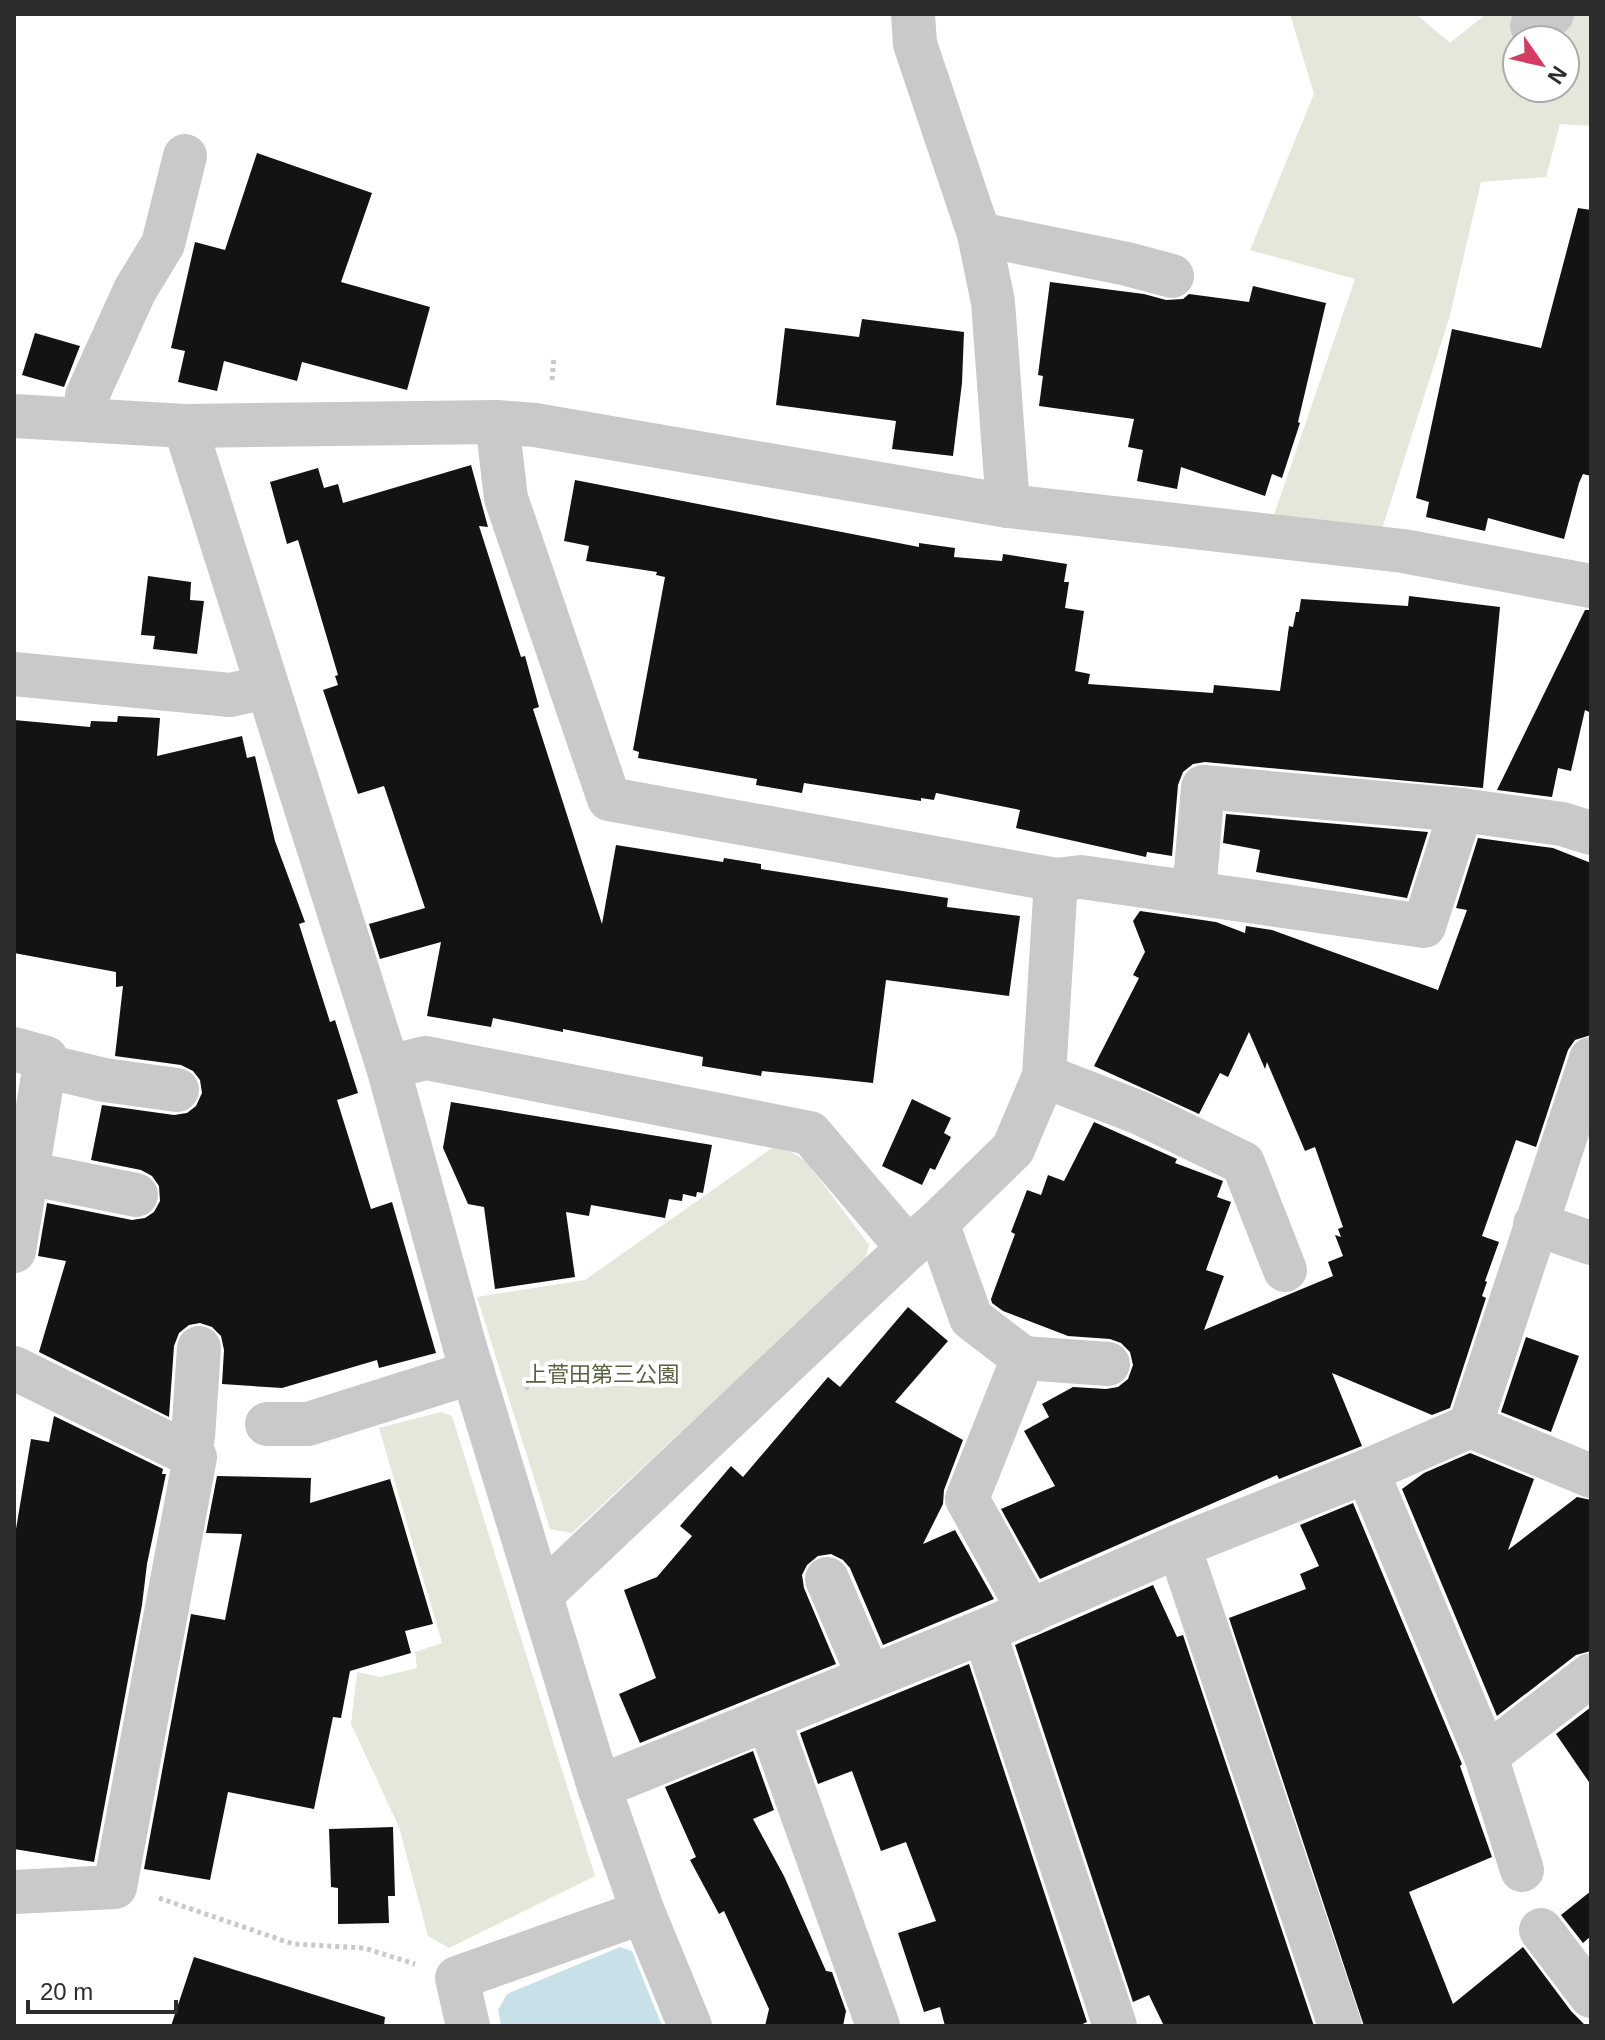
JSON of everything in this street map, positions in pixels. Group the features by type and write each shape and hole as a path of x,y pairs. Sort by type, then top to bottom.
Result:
{"street":[{"path":"913,14 915,44 979,234 993,302 1008,506"},
{"path":"86,419 87,396 135,290 163,244 185,156"},
{"path":"979,234 1172,276"},
{"path":"14,416 185,426 497,422 548,427 1008,506 1403,551 1591,586"},
{"path":"497,422 506,498 609,799 1056,880 1081,877 1424,926 1461,810"},
{"path":"185,426 388,1067 473,1372 599,1787 643,1912 690,2026"},
{"path":"14,674 230,695 266,687"},
{"path":"1194,893 1203,787 1461,810 1562,824 1591,833"},
{"path":"542,1594 1013,1149 1044,1076 1056,880"},
{"path":"14,1251 27,1173 29,1057 104,1080 177,1090"},
{"path":"388,1067 426,1058 810,1133 923,1236 971,1318 1023,1358 1108,1364"},
{"path":"1470,1426 1591,1059"},
{"path":"1044,1076 1140,1113 1243,1163 1285,1270"},
{"path":"27,1173 136,1195"},
{"path":"1535,1224 1591,1243"},
{"path":"14,1892 135,1892 198,1437 199,1348"},
{"path":"1023,1358 967,1499 1030,1612"},
{"path":"14,1368 198,1437"},
{"path":"267,1424 308,1424 473,1372"},
{"path":"599,1787 1030,1612 1179,1546 1470,1426 1591,1476"},
{"path":"1367,1471 1486,1756 1522,1870"},
{"path":"1179,1546 1340,2026"},
{"path":"827,1579 869,1677"},
{"path":"984,1631 1115,2026"},
{"path":"1486,1756 1591,1675"},
{"path":"768,1718 878,2026"},
{"path":"468,2026 457,1978 643,1912"},
{"path":"1541,1930 1591,1996"}],"path":[{"path":"135,1892 293,1944 364,1948 457,1978"}],"green space":[{"path":"1290,14 1416,14 1450,43 1486,14 1517,14 1532,24 1501,24 1501,104 1581,104 1581,24 1559,24 1574,14 1591,14 1591,126 1560,124 1546,177 1481,182 1450,315 1382,529 1274,515 1355,279 1250,250 1314,94"},
{"name":"上菅田第三公園","path":"772,1148 791,1152 806,1161 869,1245 865,1261 572,1533 550,1529 477,1297 585,1280"},
{"path":"441,1412 452,1416 595,1876 449,1948 428,1936 399,1827 351,1724 357,1672 380,1677 417,1668 415,1652 442,1643 379,1428"}],"water":[{"path":"620,1947 632,1951 662,2026 501,2026 498,2010 507,1994"}],"building":[{"path":"257,153 372,193 341,282 430,307 407,390 302,362 297,381 224,361 217,391 178,382 185,351 171,348 195,242 225,250"},
{"path":"1578,208 1591,210 1591,476 1583,474 1579,483 1564,539 1488,518 1485,531 1426,517 1429,502 1416,498 1452,329 1541,348"},
{"path":"1050,282 1144,294 1166,300 1183,299 1189,294 1249,302 1253,286 1326,303 1300,423 1282,478 1272,474 1265,496 1181,467 1177,489 1137,481 1143,450 1128,447 1134,419 1039,406 1043,376 1038,375"},
{"path":"862,319 964,332 962,383 953,456 892,449 896,421 776,405 785,328 859,337"},
{"path":"35,333 80,346 64,387 22,375"},
{"path":"471,465 488,527 479,526 521,657 525,656 539,707 533,709 602,924 616,845 723,862 724,858 761,864 761,869 948,898 947,907 1020,916 1009,996 886,980 873,1083 762,1071 761,1076 702,1066 703,1057 563,1029 563,1032 493,1018 491,1027 427,1016 441,942 380,959 369,924 425,908 384,786 358,794 323,690 338,685 335,676 338,675 298,540 287,544 270,482 318,468 324,488 338,484 343,503"},
{"path":"575,480 919,547 919,543 955,548 954,557 1002,561 1003,554 1067,564 1064,582 1069,582 1065,608 1084,611 1075,671 1090,674 1088,684 1213,693 1214,685 1280,691 1289,626 1293,627 1301,599 1408,606 1409,596 1500,607 1483,788 1205,762 1193,764 1183,772 1178,785 1172,856 1147,852 1146,857 1016,828 1020,810 936,793 934,800 921,798 921,801 804,783 802,793 756,785 757,779 638,758 639,752 633,750 665,577 656,575 657,572 586,561 589,546 564,541"},
{"path":"148,576 191,582 190,600 204,601 197,654 153,649 155,636 141,635"},
{"path":"1585,610 1591,610 1591,713 1585,710 1571,771 1558,768 1552,797 1497,790"},
{"path":"118,716 160,718 157,756 242,736 247,758 255,756 275,841 305,922 299,924 330,1022 335,1020 358,1093 337,1100 371,1209 392,1202 436,1353 379,1368 377,1360 282,1388 222,1384 224,1350 221,1336 212,1327 200,1323 189,1325 179,1333 174,1346 169,1417 39,1352 66,1261 38,1256 47,1203 132,1220 145,1218 154,1212 160,1201 159,1186 152,1176 141,1170 91,1160 102,1105 174,1115 187,1113 196,1106 202,1093 200,1080 193,1071 181,1065 115,1056 123,986 116,987 116,972 14,953 14,720 90,727 91,721 117,722"},
{"path":"1226,814 1428,832 1407,898 1256,872 1260,850 1223,843"},
{"path":"1478,838 1553,848 1591,863 1591,1035 1575,1040 1568,1050 1536,1147 1516,1140 1482,1236 1499,1242 1485,1281 1482,1296 1486,1298 1450,1408 1432,1415 1332,1373 1362,1446 1279,1479 1277,1475 1040,1579 1001,1509 1055,1486 1024,1431 1049,1417 1042,1404 1073,1387 1118,1387 1128,1379 1133,1365 1130,1352 1121,1343 1110,1339 1068,1336 1003,1311 992,1303 1015,1234 1011,1232 1027,1190 1041,1195 1048,1175 1064,1181 1094,1122 1177,1159 1175,1163 1223,1181 1217,1197 1231,1202 1206,1270 1224,1276 1204,1330 1333,1276 1328,1262 1343,1256 1335,1235 1341,1237 1338,1229 1343,1227 1315,1147 1305,1151 1267,1062 1265,1069 1249,1032 1228,1077 1220,1073 1199,1114 1094,1066 1139,978 1133,975 1145,952 1133,921 1140,911 1216,922 1245,933 1246,926 1272,930 1438,990 1467,910 1456,908"},
{"path":"912,1099 951,1118 944,1133 951,1137 935,1170 930,1168 922,1185 882,1166"},
{"path":"451,1102 712,1145 703,1193 697,1192 696,1197 683,1194 682,1201 669,1199 665,1218 591,1205 589,1216 566,1212 575,1277 495,1289 484,1207 468,1204 443,1148"},
{"path":"908,1307 948,1341 895,1402 963,1440 944,1490 943,1504 923,1544 955,1530 994,1599 883,1645 850,1568 831,1554 818,1556 807,1565 802,1575 804,1588 836,1664 640,1743 619,1694 656,1678 624,1590 657,1577 692,1536 680,1526 731,1466 743,1477 828,1377 840,1387"},
{"path":"1526,1337 1579,1356 1551,1432 1501,1412"},
{"path":"54,1416 163,1469 162,1474 166,1474 94,1862 14,1849 14,1541 31,1439 49,1442"},
{"path":"1470,1453 1534,1479 1508,1550 1577,1497 1591,1500 1591,1651 1576,1655 1497,1716 1402,1489 1424,1473"},
{"path":"217,1476 311,1478 310,1503 390,1479 433,1624 405,1631 411,1653 350,1671 341,1718 333,1717 314,1809 228,1792 210,1880 144,1869 191,1614 225,1620 242,1534 206,1533"},
{"path":"1353,1503 1462,1764 1460,1766 1492,1857 1409,1892 1453,2004 1523,1947 1586,2026 1364,2026 1229,1618 1306,1589 1300,1574 1319,1566 1300,1525"},
{"path":"1153,1585 1177,1637 1183,1635 1314,2026 1164,2026 1149,1995 1133,2002 1015,1645"},
{"path":"969,1664 1087,2022 1078,2026 945,2026 940,2007 924,2012 898,1933 936,1921 906,1842 881,1851 852,1771 818,1784 800,1733"},
{"path":"1591,1707 1591,1785 1556,1734"},
{"path":"753,1751 774,1810 753,1819 784,1876 826,1971 832,1972 846,2011 843,2026 765,2026 769,2009 724,1911 719,1914 690,1860 696,1857 665,1787"},
{"path":"393,1827 395,1896 388,1896 389,1923 338,1924 338,1888 331,1887 329,1829"},
{"path":"1591,1891 1591,1936 1583,1943 1561,1915"},
{"path":"194,1957 385,2017 384,2026 171,2026"}]}
